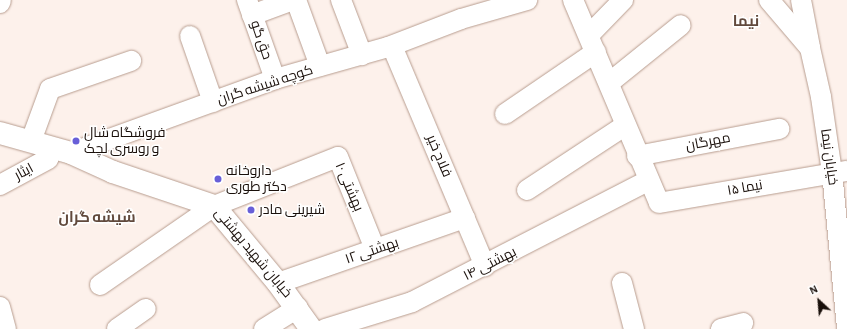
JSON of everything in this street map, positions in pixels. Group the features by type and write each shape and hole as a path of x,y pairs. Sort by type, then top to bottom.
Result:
{"main road":[{"name":"خیابان شهید بهشتی","path":"0,133 70,153 113,172 214,206 298,308 311,329"},
{"name":"خیابان شهید بهشتی","path":"0,145 48,159 113,172"}],"street":[{"path":"250,7 293,0"},
{"path":"296,0 320,66"},
{"path":"341,0 362,55"},
{"path":"460,19 487,0"},
{"path":"460,19 526,0"},
{"path":"572,0 609,83 647,181"},
{"path":"505,114 592,44 623,0"},
{"name":"خیابان نیما","path":"770,0 810,48 839,172 847,329"},
{"path":"801,0 810,48"},
{"name":"حق گو","path":"250,7 275,79"},
{"name":"کوچه شیشه گران","path":"70,153 275,79 392,46 460,19"},
{"path":"609,83 681,25"},
{"path":"190,36 213,102"},
{"name":"فلاح خیر","path":"392,46 485,266"},
{"path":"31,141 50,89 131,61"},
{"path":"527,190 626,125"},
{"name":"مهرگان","path":"638,156 779,129"},
{"name":"بهشتی ۱۰","path":"214,206 338,156 375,250"},
{"name":"ایثار","path":"0,185 48,159"},
{"name":"نیما ۱۵","path":"647,181 659,203 839,172"},
{"name":"بهشتی ۱۴","path":"325,329 412,302 485,266 647,181"},
{"path":"100,285 214,206"},
{"name":"بهشتی ۱۲","path":"278,283 465,218"},
{"path":"622,283 634,329"},
{"path":"0,307 6,329"},
{"path":"264,329 298,308"},
{"path":"117,329 146,309"},
{"path":"721,329 743,323"}],"place":[{"name":"فروشگاه شال و روسری لچک","path":"76,141"},
{"name":"داروخانه دکتر طوری","path":"218,179"},
{"name":"شیرینی مادر","path":"251,210"}],"district":[{"name":"نیما","path":"746,22"},
{"name":"شیشه گران","path":"97,218"}]}
